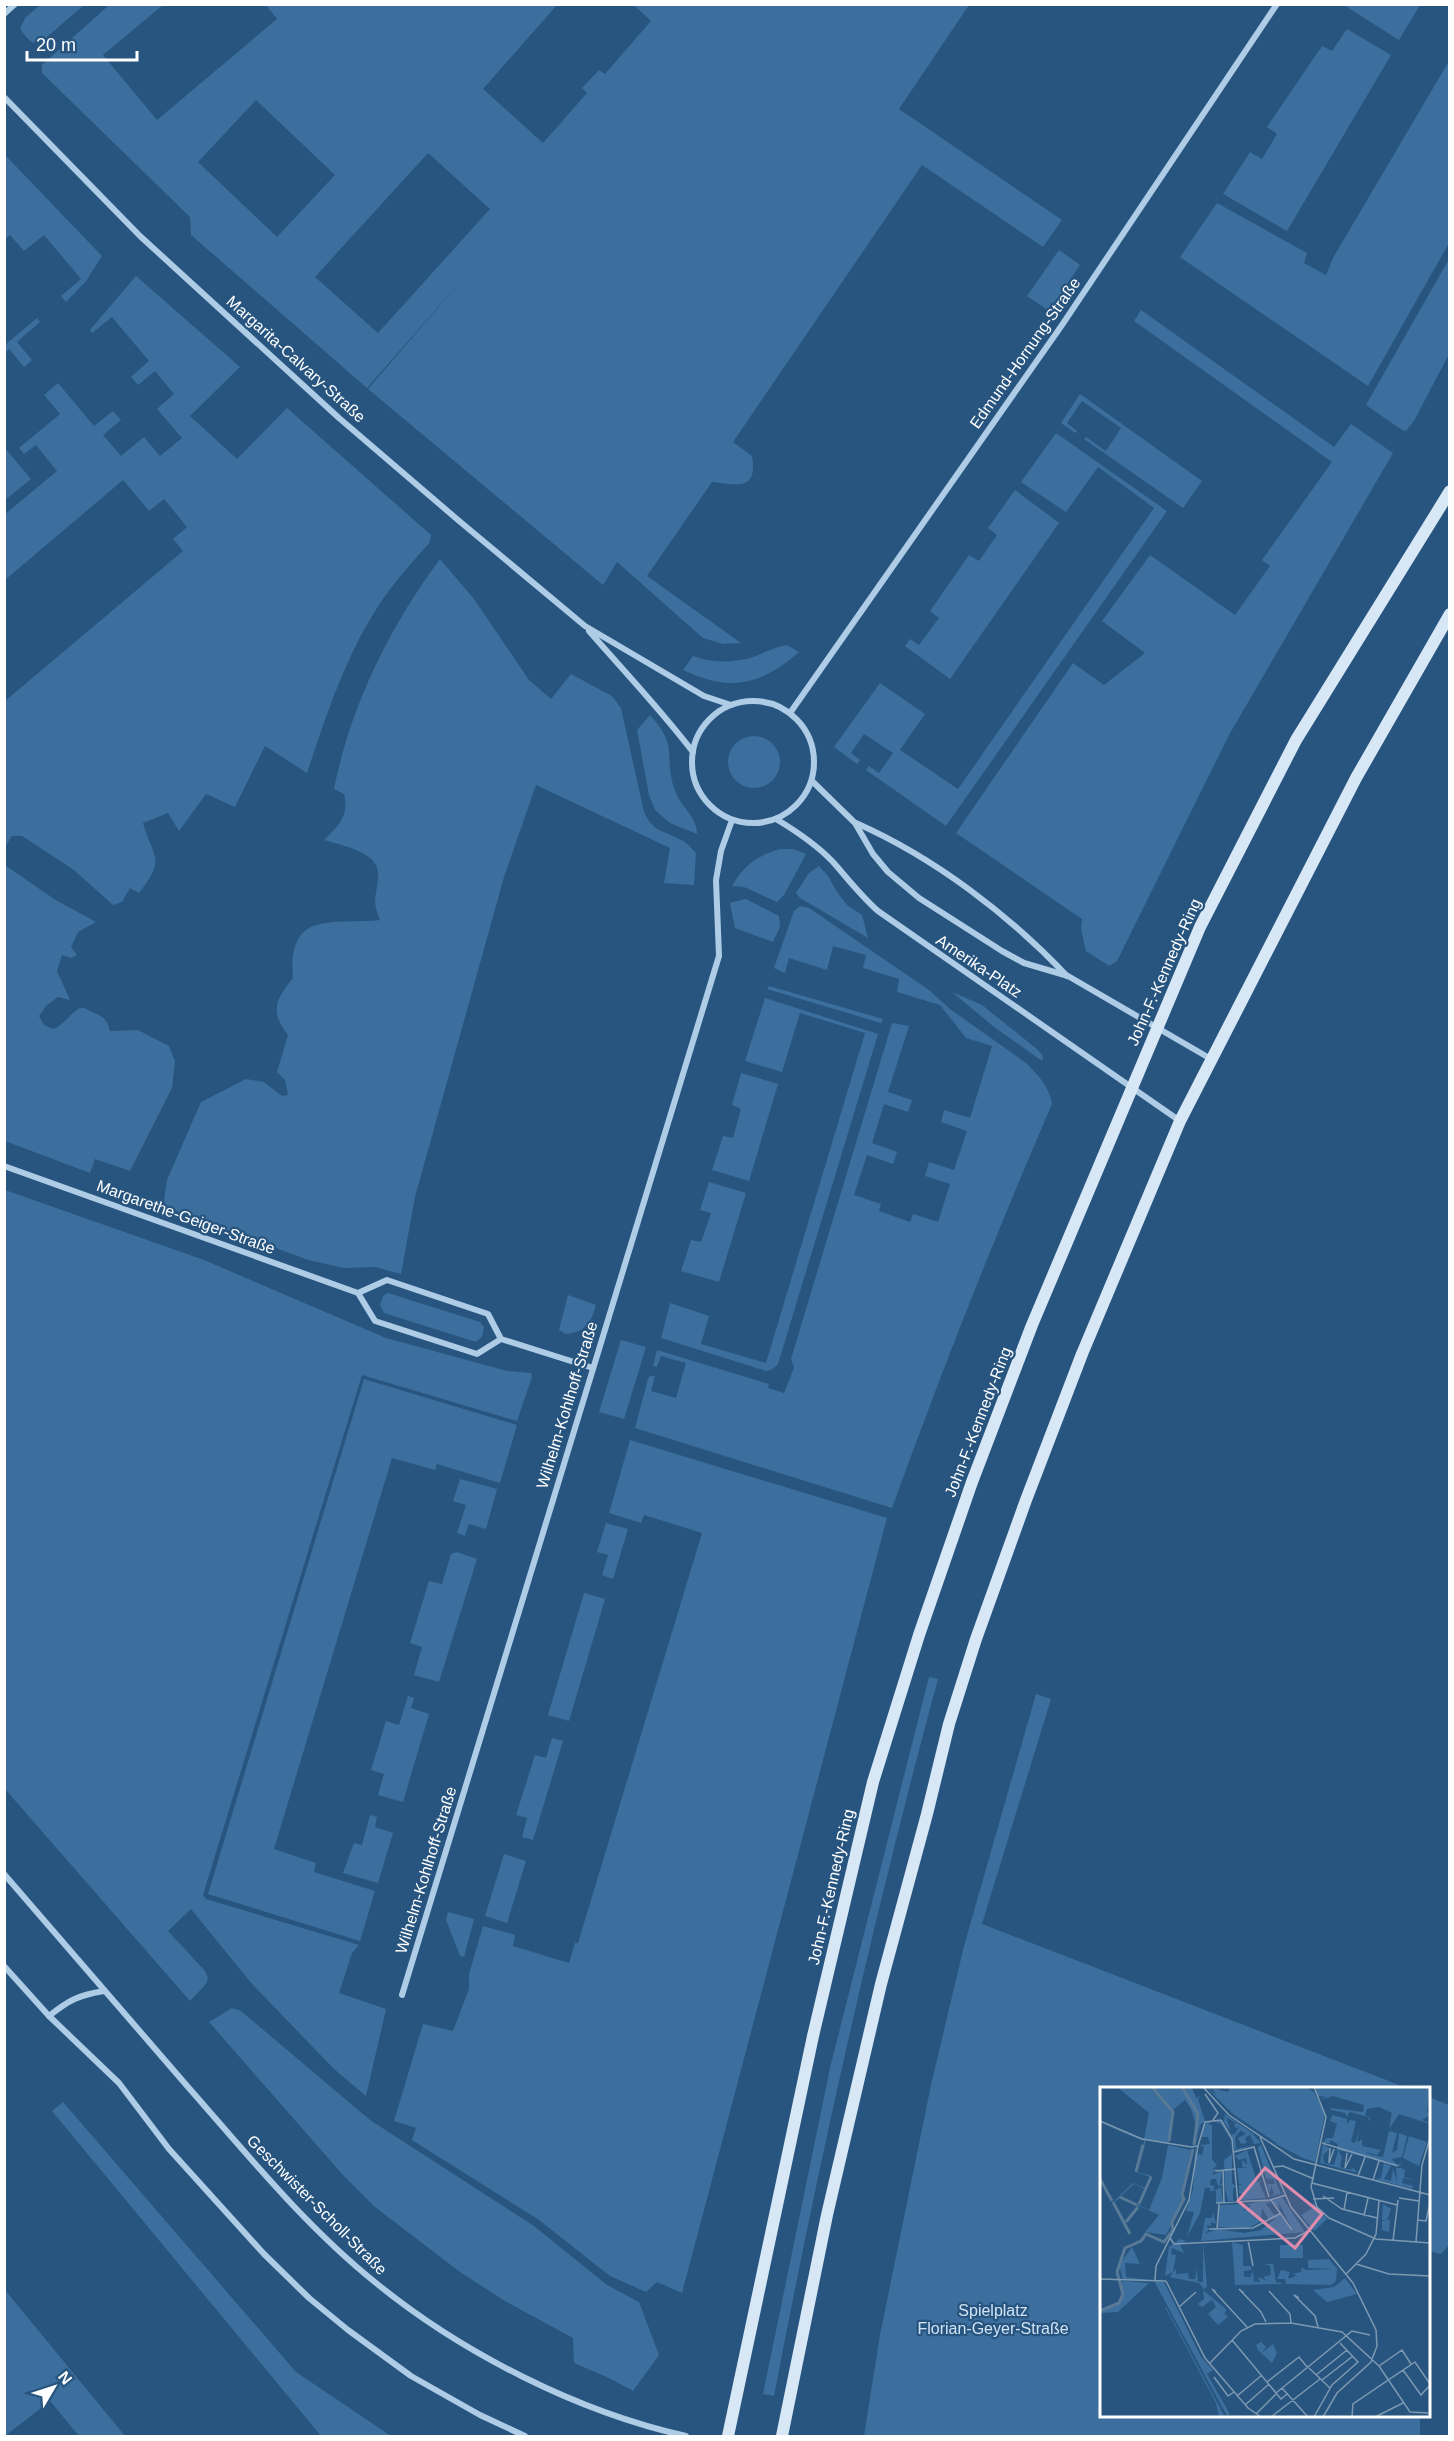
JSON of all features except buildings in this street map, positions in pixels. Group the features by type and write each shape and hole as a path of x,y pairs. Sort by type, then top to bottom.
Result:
{"main road":[{"name":"John-F.-Kennedy-Ring","path":"728,2436 813,2036 873,1782 919,1635 972,1482 1032,1325 1200,927 1296,740 1449,491"},
{"path":"782,2436 826,2216 881,1984 949,1724 976,1639 1026,1500 1082,1354 1180,1121 1356,778 1449,614"}],"street":[{"path":"4,14 15,4"},
{"name":"Edmund-Hornung-Straße","path":"790,713 1062,325 1277,4"},
{"name":"Margarita-Calvary-Straße","path":"4,97 140,236 339,417 585,626"},
{"path":"585,626 704,696 731,705"},
{"path":"585,626 664,714 693,752"},
{"path":"746,702 761,702 790,713 803,727 812,743 815,762 812,781 804,797 792,810 776,819 761,823 732,820 717,812 705,800 697,785 693,769 693,752 700,734 710,719 731,705 746,702"},
{"name":"Amerika-Platz","path":"812,781 855,823 873,854 888,872 919,898 985,941 1024,963 1068,976"},
{"name":"Amerika-Platz","path":"776,819 822,851 878,912 1180,1121"},
{"name":"Wilhelm-Kohlhoff-Straße","path":"402,1995 719,956 716,880 721,851 732,820"},
{"name":"Amerika-Platz","path":"855,823 895,842 958,884 1034,942 1068,976 1211,1059"},
{"name":"Margarethe-Geiger-Straße","path":"4,1166 358,1293"},
{"path":"501,1339 477,1354 375,1321 358,1293 387,1280 488,1314 501,1339 593,1368"},
{"name":"Geschwister-Scholl-Straße","path":"4,1874 246,2155 376,2284 462,2345 492,2360 573,2399 647,2427 686,2436"},
{"path":"4,1966 49,2016 119,2084 168,2149 264,2254 309,2298 411,2376 480,2415 525,2436"},
{"path":"49,2016 70,1999 104,1991"}],"green space":[{"path":"1349,4 1420,5 1399,40 1347,7"},
{"path":"40,5 84,5 40,43 34,43 20,29 25,18"},
{"path":"109,5 163,5 103,55 157,120 277,19 266,5 557,5 483,89 543,143 587,93 582,88 599,70 605,74 651,21 634,5 969,5 899,109 1062,220 1043,247 922,165 733,442 752,456 752,475 749,480 737,484 712,482 647,576 741,643 723,644 703,638 617,562 603,585 368,389 461,281 367,388 191,235 190,217 42,73 42,65","holes":["256,100 335,175 277,237 198,162","428,153 490,209 378,333 315,277"]},
{"path":"1347,29 1391,55 1287,231 1223,194 1250,152 1262,159 1277,134 1267,127 1322,46 1332,51"},
{"path":"1449,61 1449,243 1368,386 1180,257 1217,203 1307,253 1304,263 1326,275 1333,258"},
{"path":"5,155 102,256 86,281 66,302 61,296 81,279 44,235 24,251 10,235 5,239"},
{"path":"1059,250 1080,265 1049,311 1027,296"},
{"path":"1449,259 1449,354 1414,421 1406,431 1402,430 1366,405"},
{"path":"136,276 240,367 190,416 237,459 287,408 431,535 430,542 405,570 376,609 352,654 332,701 307,773 265,746 235,807 206,794 179,831 168,813 143,823 154,852 153,873 139,893 130,888 122,902 113,905 74,870 22,836 12,836 5,847 5,701 183,551 173,539 187,527 164,499 149,511 123,480 5,580 4,515 57,471 36,445 24,454 19,448 60,414 44,395 58,383 94,426 113,411 121,420 103,435 121,456 144,437 160,456 182,438 157,409 174,394 155,371 138,385 131,377 149,361 112,317 92,333 90,330"},
{"path":"1141,310 1334,447 1351,424 1393,453 1229,735 1117,961 1109,966 1086,951 1081,929 1082,919 956,833 1073,663 1104,685 1145,653 1102,621 1150,555 1235,615 1270,566 1262,560 1332,462 1134,321"},
{"path":"37,318 40,322 17,342 32,360 24,367 9,349 5,353 5,345"},
{"path":"1080,394 1202,481 1183,508 1084,439 1086,437 1106,451 1121,428 1082,401 1067,423 1077,431 1075,433 1061,423"},
{"path":"1056,433 1167,511 946,826 866,770 869,766 879,773 893,753 864,734 851,753 860,760 857,764 834,747 880,683 925,714 900,750 958,789 1154,508 1098,467 1066,512 1021,482"},
{"path":"4,447 31,479 5,500 4,500"},
{"path":"1015,490 1059,523 950,679 905,646 910,639 919,645 939,618 930,611 969,555 979,561 997,535 988,528"},
{"path":"440,559 474,599 529,680 551,699 571,674 612,696 621,708 644,812 651,824 685,842 696,853 694,885 664,883 670,848 536,785 504,877 415,1197 401,1274 375,1267 344,1268 308,1260 166,1207 164,1200 167,1180 201,1102 246,1079 264,1082 282,1096 288,1095 285,1080 277,1072 288,1035 282,1027 277,1006 282,993 293,978 293,956 297,941 305,931 317,925 330,922 380,920 375,904 378,869 374,862 360,852 324,840 344,815 344,794 334,789 341,758 361,698 389,640"},
{"path":"787,645 799,652 771,672 744,682 715,681 683,670 693,656 714,661 736,661"},
{"path":"650,715 665,736 672,782 676,793 695,823 697,834 670,823 655,810 649,795 637,730"},
{"path":"749,736 759,736 773,743 780,762 773,781 759,788 749,788 739,784 732,777 728,767 728,757 732,747 739,740"},
{"path":"780,849 793,849 806,854 784,895 777,902 744,887 732,886 741,872 752,862"},
{"path":"5,865 54,899 96,922 78,932 71,947 77,955 71,958 62,955 57,971 70,1000 58,997 46,1006 39,1016 44,1025 53,1029 78,1009 83,1008 102,1017 110,1031 138,1030 169,1046 175,1061 172,1088 130,1171 95,1159 90,1173 5,1141"},
{"path":"819,866 847,905 862,915 868,938 800,898 796,893 809,873"},
{"path":"746,899 779,916 780,927 773,942 735,928 730,903"},
{"path":"800,906 809,908 929,990 950,1009 1026,1063 1046,1086 1052,1104 969,1304 892,1508 635,1428 650,1376 655,1376 651,1391 676,1398 686,1363 661,1356 657,1367 653,1366 657,1350 769,1384 768,1388 784,1393 794,1368 791,1359 892,1023 909,1026 888,1092 912,1100 908,1112 884,1104 872,1143 897,1152 893,1164 867,1155 854,1195 881,1204 879,1211 910,1222 913,1214 938,1222 950,1184 925,1176 929,1162 954,1170 967,1131 941,1122 944,1110 970,1118 992,1046 966,1038 940,1005 897,992 899,979 863,968 866,955 833,946 827,970 789,958 785,973 774,968 794,911"},
{"path":"769,986 883,1019 881,1023 767,989"},
{"path":"952,992 982,1005 1037,1049 1043,1056 1042,1061 994,1027"},
{"path":"765,998 878,1034 778,1364 766,1371 661,1338 670,1303 709,1316 701,1344 766,1363 865,1033 800,1013 782,1072 745,1061"},
{"path":"741,1073 778,1084 749,1181 712,1170 723,1136 733,1138 741,1109 732,1105"},
{"path":"709,1182 746,1193 719,1282 681,1271 691,1240 701,1242 711,1213 700,1210"},
{"path":"5,1190 204,1260 386,1338 507,1371 531,1373 532,1377 517,1421 362,1375 203,1895 206,1899 359,1945 352,1953 339,1993 386,2009 366,2096 334,2069 252,1984 191,1909 168,1931 205,1971 208,1978 206,1984 190,2001 5,1789"},
{"path":"388,1293 480,1322 484,1327 482,1337 476,1342 384,1313 380,1305 383,1296"},
{"path":"568,1295 596,1305 592,1317 583,1329 566,1334 559,1330"},
{"path":"621,1340 646,1347 624,1419 599,1412"},
{"path":"364,1379 517,1425 500,1483 437,1464 435,1470 392,1458 274,1849 316,1863 314,1872 375,1891 360,1941 208,1894"},
{"path":"630,1440 887,1518 682,2293 657,2282 646,2292 610,2276 539,2220 412,2140 416,2128 394,2121 423,2024 453,2031 469,1989 469,1974 483,1926 515,1935 513,1946 569,1963 575,1943 578,1943 702,1533 644,1515 641,1523 609,1513"},
{"path":"460,1479 497,1489 486,1529 469,1524 465,1536 457,1533 466,1505 453,1501"},
{"path":"606,1523 628,1529 613,1579 602,1575 608,1555 597,1552"},
{"path":"457,1552 477,1559 439,1682 414,1675 422,1647 410,1643 429,1581 442,1584 451,1554"},
{"path":"584,1593 605,1599 569,1721 548,1715"},
{"path":"929,1677 938,1679 849,2036 774,2396 763,2394 830,2068"},
{"name":"Spielplatz Florian-Geyer-Straße","path":"1036,1694 1051,1699 982,1924 1404,2087 1100,2087 1100,2417 1420,2417 1420,2436 864,2436 880,2335 931,2085 964,1946"},
{"path":"408,1696 414,1698 411,1708 429,1714 403,1802 378,1795 384,1774 371,1770 386,1721 399,1725"},
{"path":"552,1738 563,1741 533,1840 522,1837 527,1818 516,1815 535,1755 546,1758"},
{"path":"370,1815 377,1817 375,1827 393,1833 378,1883 343,1873 354,1843 362,1845"},
{"path":"504,1854 526,1861 507,1923 485,1916"},
{"path":"448,1912 474,1919 464,1957 460,1956 446,1920"},
{"path":"232,2008 241,2011 370,2120 534,2226 607,2285 639,2302 659,2355 633,2391 574,2363 573,2338 505,2301 460,2272 375,2207 343,2175 209,2022"},
{"path":"1430,2097 1449,2105 1449,2245 1441,2254 1430,2251"},
{"path":"63,2102 296,2372 391,2436 321,2436 52,2111"},
{"path":"4,2290 125,2436 79,2436 50,2401 5,2436"}]}
